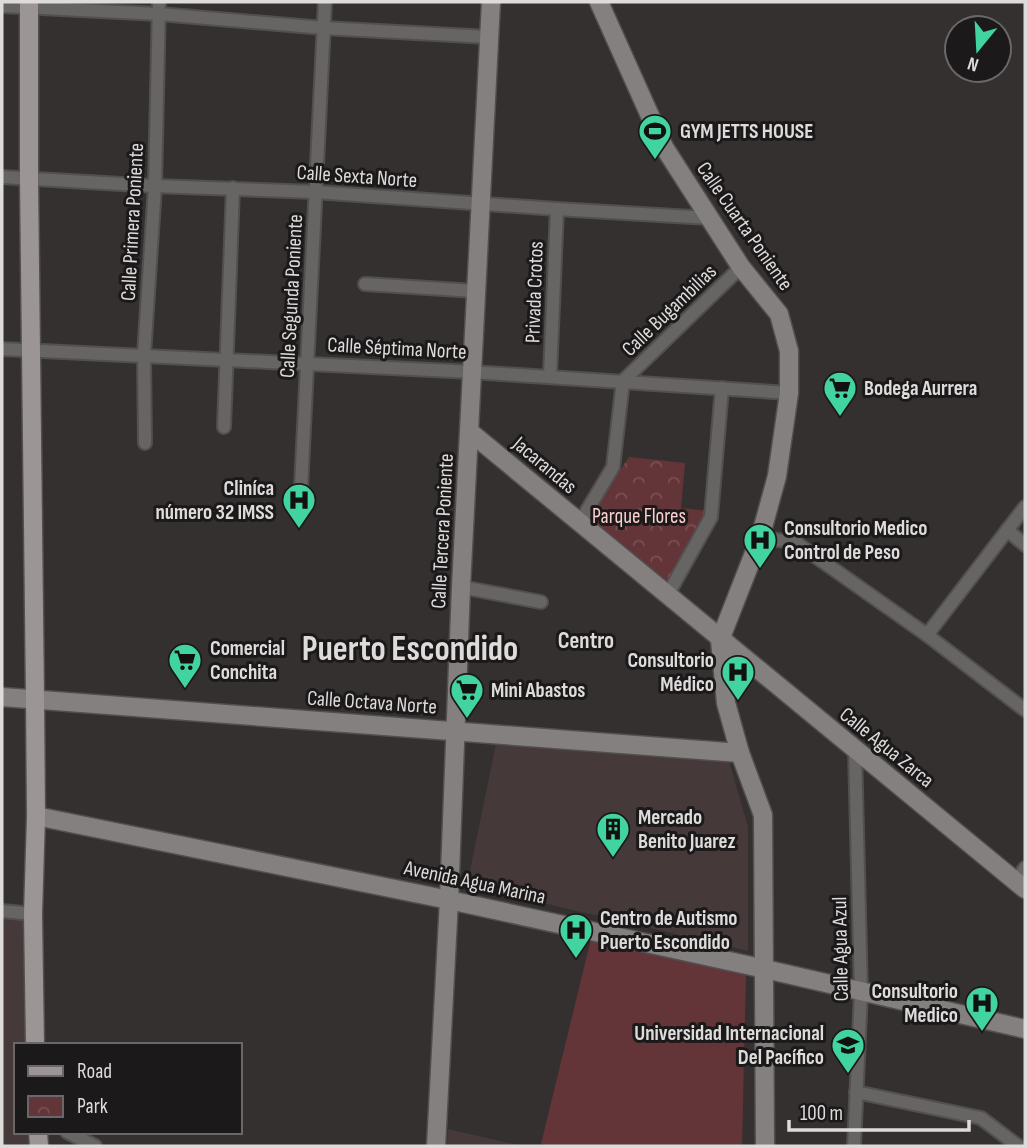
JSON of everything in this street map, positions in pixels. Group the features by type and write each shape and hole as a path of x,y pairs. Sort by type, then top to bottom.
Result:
{"main road":[{"path":"29,5 36,816 33,914 35,1043"}],"street":[{"name":"Calle Segunda Poniente","path":"300,508 325,2"},
{"name":"Calle Tercera Poniente","path":"436,1146 475,291 491,2"},
{"name":"Calle Cuarta Poniente","path":"599,2 664,147 741,267 779,314 789,351 789,393 777,477 760,538 720,640 726,704 740,753 764,815 767,1145"},
{"path":"2,6 159,8 324,28 489,37"},
{"name":"Calle Primera Poniente","path":"145,443 144,355 155,186 159,8"},
{"name":"Calle Sexta Norte","path":"2,177 316,192 709,218"},
{"path":"224,427 233,188"},
{"name":"Privada Crotos","path":"550,376 557,209"},
{"name":"Calle Bugambilias","path":"623,381 741,267"},
{"path":"365,284 475,291"},
{"name":"Calle Séptima Norte","path":"2,349 550,376 789,393"},
{"path":"579,524 613,467 623,381"},
{"path":"667,596 711,517 722,388"},
{"name":"Jacarandas","path":"470,432 720,640"},
{"path":"927,635 1025,507"},
{"path":"1007,530 1025,545"},
{"path":"760,538 795,542 927,635 1025,710"},
{"path":"461,587 541,602"},
{"name":"Calle Agua Zarca","path":"720,640 855,750 1022,879"},
{"name":"Calle Octava Norte","path":"2,697 740,753"},
{"name":"Calle Agua Azul","path":"854,1146 860,992 855,750"},
{"name":"Avenida Agua Marina","path":"36,816 449,900 1025,1029"},
{"path":"2,911 33,914"},
{"path":"856,1092 981,1118 1018,1146"},
{"path":"71,1134 95,1146"}],"shaded area":[{"name":"Mercado Benito Juarez","path":"497,739 729,761 748,827 748,951 467,885"},
{"path":"2,918 26,920 29,1043 14,1043 14,1134 31,1134 31,1146 2,1146"},
{"path":"448,1129 522,1146 447,1146"}],"green space":[{"name":"Parque Flores","path":"629,457 685,463 681,508 709,511 666,590 584,524"},
{"path":"591,939 746,974 742,1146 541,1144"}],"place":[{"name":"GYM JETTS HOUSE","path":"655,161"},
{"name":"Bodega Aurrera","path":"840,418"},
{"name":"Cliníca número 32 IMSS","path":"299,530"},
{"name":"Consultorio Medico Control de Peso","path":"760,570"},
{"name":"Comercial Conchita","path":"185,690"},
{"name":"Consultorio Médico","path":"738,702"},
{"name":"Mini Abastos","path":"467,720"},
{"name":"Mercado Benito Juarez","path":"613,859"},
{"name":"Centro de Autismo Puerto Escondido","path":"576,960"},
{"name":"Consultorio Medico","path":"982,1033"},
{"name":"Universidad Internacional Del Pacífico","path":"848,1075"}],"district":[{"name":"Centro","path":"586,640"},
{"name":"Puerto Escondido","path":"410,648"}]}
